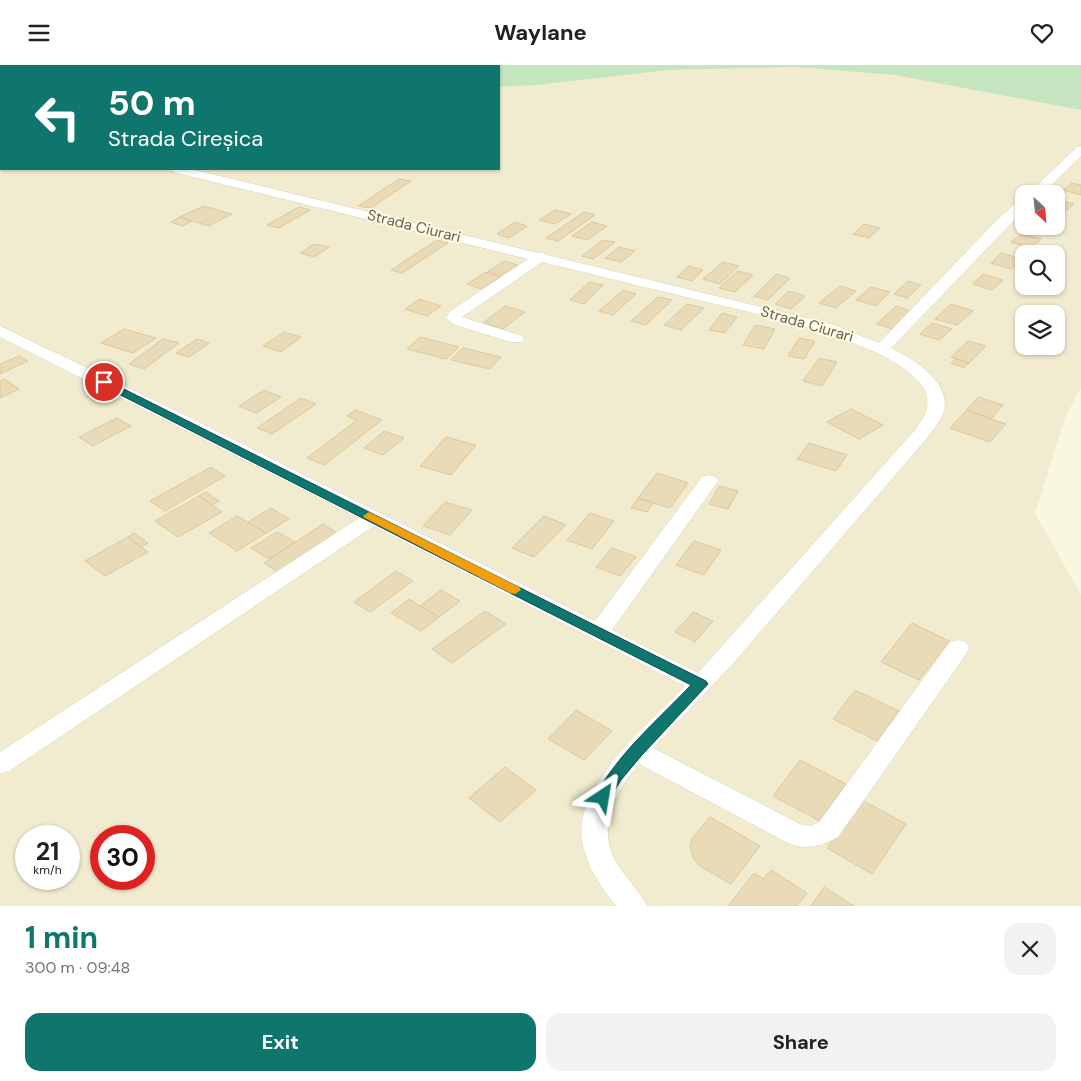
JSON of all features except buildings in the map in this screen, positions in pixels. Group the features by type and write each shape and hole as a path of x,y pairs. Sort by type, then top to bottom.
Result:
{"street":[{"path":"1044,185 1081,150"},
{"name":"Strada Ciurari","path":"181,170 541,256 826,327 881,349 922,375 936,399 935,415 922,434 701,684 637,751 616,776 603,797 596,813 597,851 607,874 633,906"},
{"path":"881,349 1015,211"},
{"path":"516,339 458,321 454,318 454,315 541,256"},
{"path":"0,331 701,684"},
{"path":"599,632 709,481"},
{"path":"0,764 373,518"},
{"path":"637,751 799,836 814,837 829,829 958,648"}],"shaded area":[{"path":"795,67 894,75 1081,110 1081,388 1066,415 1035,513 1081,595 1081,906 0,906 0,170 500,170 500,87 537,85 669,70"}],"green space":[{"path":"500,65 1081,65 1081,110 894,75 795,67 669,70 537,85 500,87"}],"slow traffic":[{"path":"369,516 515,590"}],"route":[{"path":"104,382 701,684 637,751 616,776 603,797"}]}
